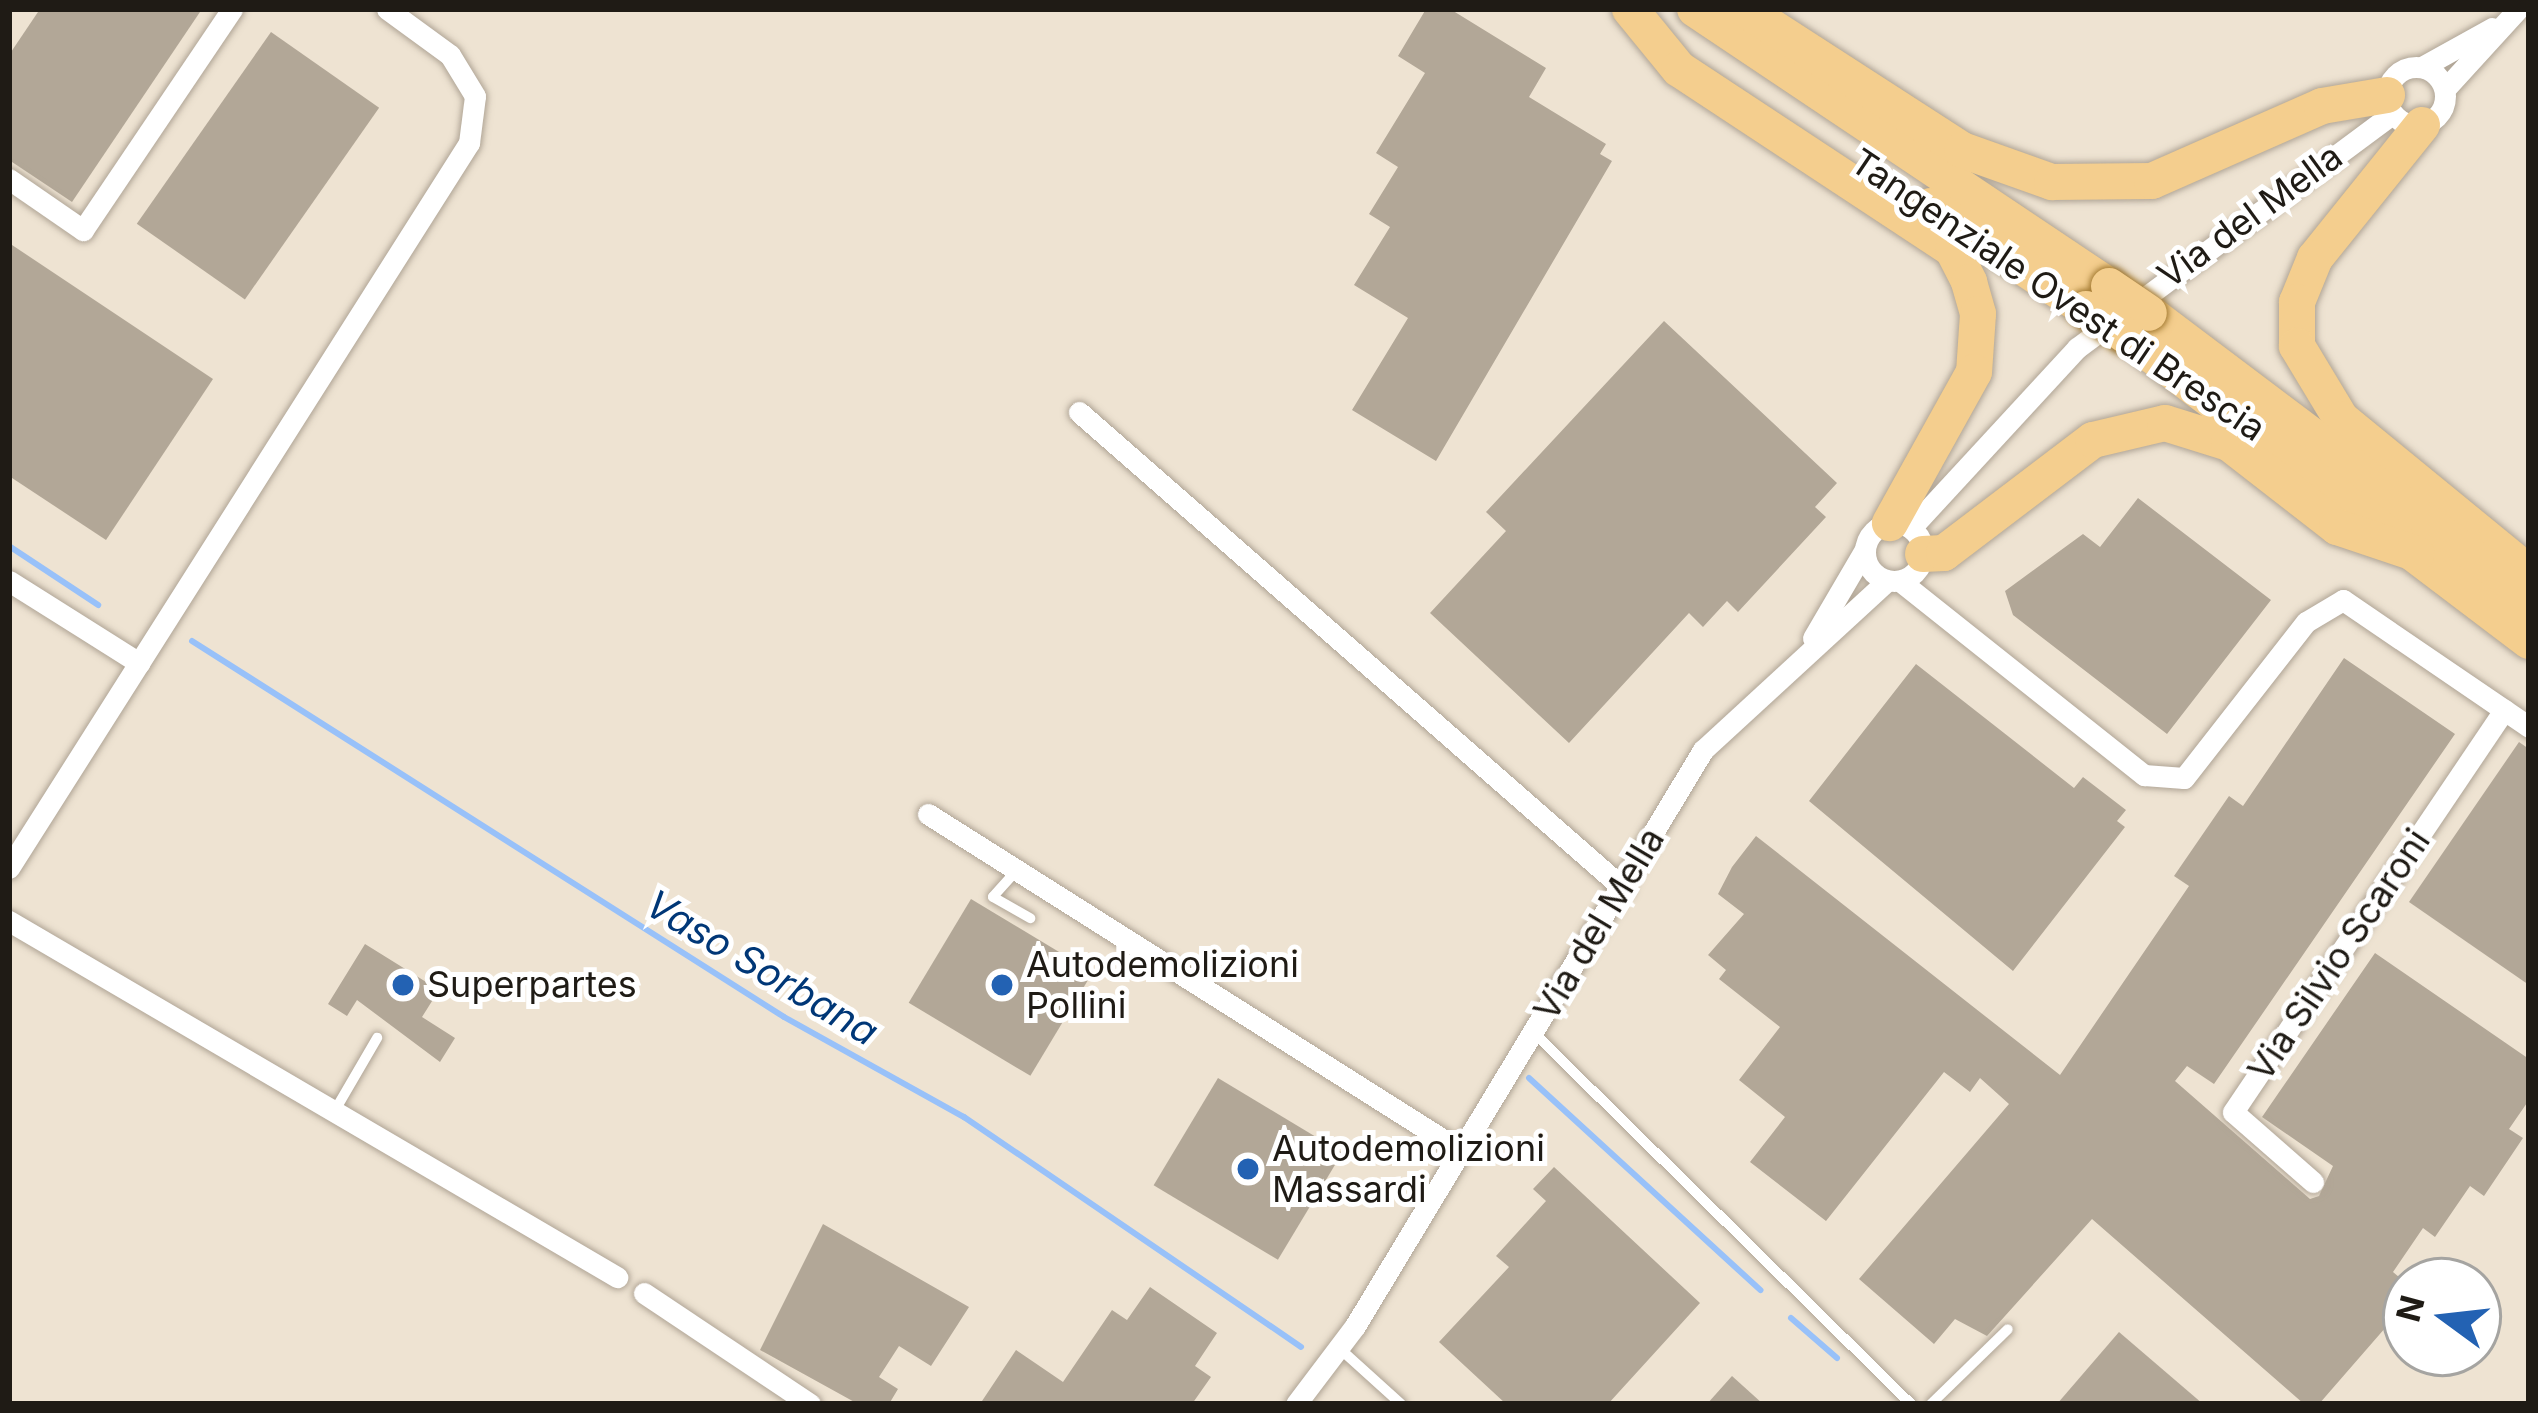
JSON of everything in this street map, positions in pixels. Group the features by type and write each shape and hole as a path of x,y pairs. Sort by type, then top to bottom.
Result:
{"main road":[{"name":"Tangenziale Ovest di Brescia","path":"1631,9 2098,297"},
{"path":"1631,9 1679,69 1953,250 1978,314 1973,372 1905,556 1944,553 2093,440 2165,423 2229,442 2337,527 2417,554"},
{"name":"Tangenziale Ovest di Brescia","path":"1695,9 2529,599"},
{"path":"1744,9 1962,150 2053,182 2152,181 2322,106 2400,111 2315,258 2297,302 2297,346 2341,418 2529,572"},
{"name":"Tangenziale Ovest di Brescia","path":"2137,324 2529,641"}],"street":[{"path":"9,179 82,230 232,9"},
{"path":"9,868 469,143 475,96 450,55 387,9"},
{"name":"Via del Mella","path":"2400,111 2394,76 2422,67 2513,14"},
{"name":"Via del Mella","path":"1296,1404 1338,1347 1461,1150 1703,750 1905,556 2077,348 2400,111 2438,116 2445,89 2513,14"},
{"path":"2422,67 2445,89"},
{"path":"1079,412 1623,888"},
{"path":"1864,551 1905,556 1960,635 2144,776 2183,778 2306,622 2343,600 2529,728"},
{"name":"Via del Mella","path":"1801,659 1864,551 1905,556"},
{"path":"9,581 139,663"},
{"name":"Via Silvio Scaroni","path":"2313,1182 2234,1112 2504,710"},
{"path":"928,814 1461,1150"},
{"path":"9,921 617,1277"},
{"path":"644,1293 810,1404"}],"lane":[{"path":"1017,870 993,897 1030,918"},
{"path":"1533,1032 1910,1404"},
{"path":"334,1112 377,1038"},
{"path":"1931,1404 2008,1329"},
{"path":"1338,1347 1401,1404"}],"building":[{"path":"40,9 202,9 72,202 9,160 9,55"},
{"path":"1426,9 1450,9 1546,68 1529,97 1606,144 1600,154 1612,161 1436,461 1352,410 1408,318 1354,285 1390,227 1369,214 1398,167 1376,153 1425,73 1398,56"},
{"path":"271,32 379,108 245,299 137,224"},
{"path":"9,243 213,379 106,540 9,476"},
{"path":"1664,321 1837,483 1815,507 1826,517 1738,612 1727,601 1703,627 1689,613 1569,743 1430,613 1506,531 1486,512"},
{"path":"2138,498 2271,600 2167,734 2013,615 2005,591 2083,534 2100,547"},
{"path":"2344,658 2455,734 2214,1084 2187,1066 2175,1081 2310,1199 2319,1196 2333,1166 2262,1117 2375,953 2529,1059 2529,1100 2509,1129 2523,1138 2484,1196 2470,1186 2435,1237 2423,1228 2403,1257 2382,1257 2382,1332 2319,1404 2304,1404 2092,1219 1987,1336 1955,1319 1934,1344 1859,1279 2009,1104 1980,1078 1970,1092 1944,1072 1826,1221 1750,1162 1785,1117 1739,1080 1780,1027 1719,979 1726,970 1708,955 1744,914 1718,894 1732,867 1756,836 2060,1075 2189,886 2174,876 2229,796 2243,806"},
{"path":"1916,664 2074,788 2083,777 2126,810 2117,821 2125,827 2013,971 1809,801"},
{"path":"2519,742 2529,749 2529,985 2409,902"},
{"path":"971,899 1093,972 1030,1076 909,1003"},
{"name":"Superpartes","path":"365,944 439,990 422,1017 455,1038 440,1062 357,1000 347,1016 328,1004"},
{"path":"1218,1078 1342,1153 1278,1260 1154,1185"},
{"path":"1554,1167 1700,1303 1608,1404 1506,1404 1439,1342 1509,1267 1496,1256 1546,1201 1533,1189"},
{"path":"823,1224 969,1307 931,1366 899,1346 879,1377 898,1389 889,1404 858,1404 760,1350"},
{"path":"1150,1287 1217,1333 1195,1366 1211,1377 1192,1404 980,1404 1016,1350 1063,1382 1112,1310 1127,1320"},
{"path":"2119,1332 2203,1404 2057,1404"},
{"path":"1732,1376 1763,1404 1707,1404"}],"waterway":[{"name":"Vaso Sorbana","path":"9,546 98,605"},
{"name":"Vaso Sorbana","path":"192,641 784,1017 964,1117 1301,1347"},
{"name":"Vaso Sorbana","path":"1529,1078 1760,1290"},
{"name":"Vaso Sorbana","path":"1791,1318 1837,1358"}],"place":[{"name":"Superpartes","path":"403,985"},
{"name":"Autodemolizioni Pollini","path":"1002,985"},
{"name":"Autodemolizioni Massardi","path":"1248,1169"}]}
